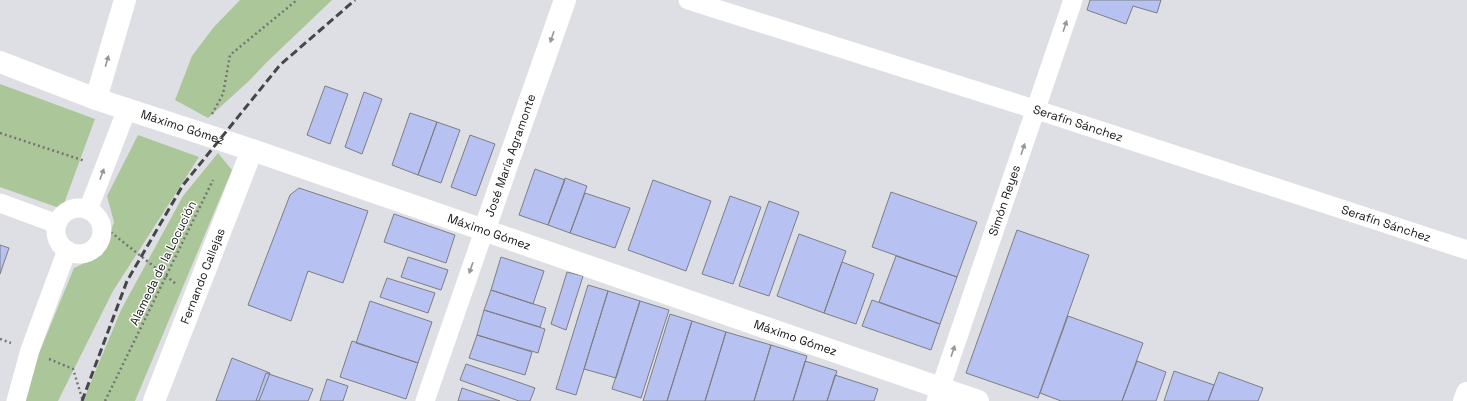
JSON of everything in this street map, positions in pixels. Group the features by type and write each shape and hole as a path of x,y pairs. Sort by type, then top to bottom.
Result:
{"main road":[{"path":"96,99 125,0"},
{"name":"José María Agramonte","path":"484,231 565,0"},
{"name":"Máximo Gómez","path":"0,62 96,99 252,150 484,231 939,394 978,401"},
{"name":"Fernando Callejas","path":"154,401 252,150"},
{"path":"1464,401 1467,393"}],"street":[{"name":"Serafín Sánchez","path":"688,0 1037,110 1467,250"},
{"name":"Simón Reyes","path":"939,394 1037,110 1073,0"},
{"path":"88,210 127,109"},
{"path":"0,203 57,224"},
{"path":"81,208 88,210 98,218 101,224 102,234 99,242 93,249 85,253 76,253 67,250 58,239 56,231 57,224 66,212 81,208"},
{"name":"José María Agramonte","path":"425,401 484,231"},
{"path":"16,401 30,350 67,250"}],"path":[{"path":"201,134 223,94 230,55 297,0"},
{"path":"0,133 104,168"},
{"name":"Alameda de la Locución","path":"105,401 217,174"},
{"path":"101,224 194,298"}],"green space":[{"path":"240,0 332,0 249,81 208,118 175,100 192,56 213,28"},
{"path":"0,84 95,119 62,209 0,187"},
{"path":"138,135 199,157 113,291 58,401 23,401 30,375 74,268 102,255 114,222 107,196"},
{"path":"218,153 232,170 135,401 83,401 121,310 183,196"}],"building":[{"path":"1090,0 1161,0 1157,13 1133,6 1126,24 1087,10"},
{"path":"325,86 348,94 330,144 307,135"},
{"path":"364,92 382,99 362,154 345,147"},
{"path":"410,113 437,122 418,175 392,165"},
{"path":"437,122 460,130 441,183 418,175"},
{"path":"470,135 495,144 476,196 451,187"},
{"path":"535,169 565,180 548,225 519,215"},
{"path":"565,178 587,186 570,233 548,225"},
{"path":"653,180 711,201 686,271 628,250"},
{"path":"299,188 368,211 343,283 308,271 291,321 248,305 290,195"},
{"path":"891,192 977,222 957,277 872,247"},
{"path":"585,193 630,208 615,248 570,233"},
{"path":"730,196 761,207 733,284 702,274"},
{"path":"769,201 799,212 769,296 739,286"},
{"path":"394,214 455,235 446,263 384,242"},
{"path":"1017,230 1089,255 1038,398 966,373"},
{"path":"799,234 846,251 824,313 777,296"},
{"path":"0,245 9,248 0,274"},
{"path":"896,256 957,277 940,324 879,302"},
{"path":"408,257 448,270 441,290 401,277"},
{"path":"501,257 544,271 533,304 491,290"},
{"path":"842,262 874,274 856,324 824,313"},
{"path":"567,272 583,276 566,330 551,324"},
{"path":"387,278 435,293 428,313 380,297"},
{"path":"588,285 608,291 576,395 556,389"},
{"path":"491,290 546,308 540,327 484,310"},
{"path":"608,291 640,301 616,378 584,369"},
{"path":"872,300 940,324 931,350 862,326"},
{"path":"370,301 432,322 418,363 356,343"},
{"path":"640,301 669,310 641,398 612,389"},
{"path":"484,310 545,329 538,353 477,335"},
{"path":"670,314 692,321 667,401 643,401"},
{"path":"1068,316 1143,343 1122,401 1061,401 1040,393"},
{"path":"692,321 726,332 705,401 667,401"},
{"path":"726,332 771,345 754,401 705,401"},
{"path":"477,335 532,352 525,375 469,358"},
{"path":"352,341 418,363 406,399 340,377"},
{"path":"771,345 807,356 793,401 754,401"},
{"path":"232,358 270,373 259,401 216,401"},
{"path":"805,361 837,371 827,401 793,401"},
{"path":"1137,361 1166,372 1156,401 1122,401"},
{"path":"466,364 535,388 530,401 519,401 460,380"},
{"path":"1174,371 1214,385 1208,401 1164,401"},
{"path":"1219,372 1263,388 1258,401 1208,401"},
{"path":"266,373 313,389 308,401 256,401"},
{"path":"835,375 878,389 874,401 827,401"},
{"path":"327,379 348,386 343,401 320,401"},
{"path":"462,388 500,401 458,401"}],"railway":[{"path":"82,401 127,281 183,185 280,65 355,0"}]}
